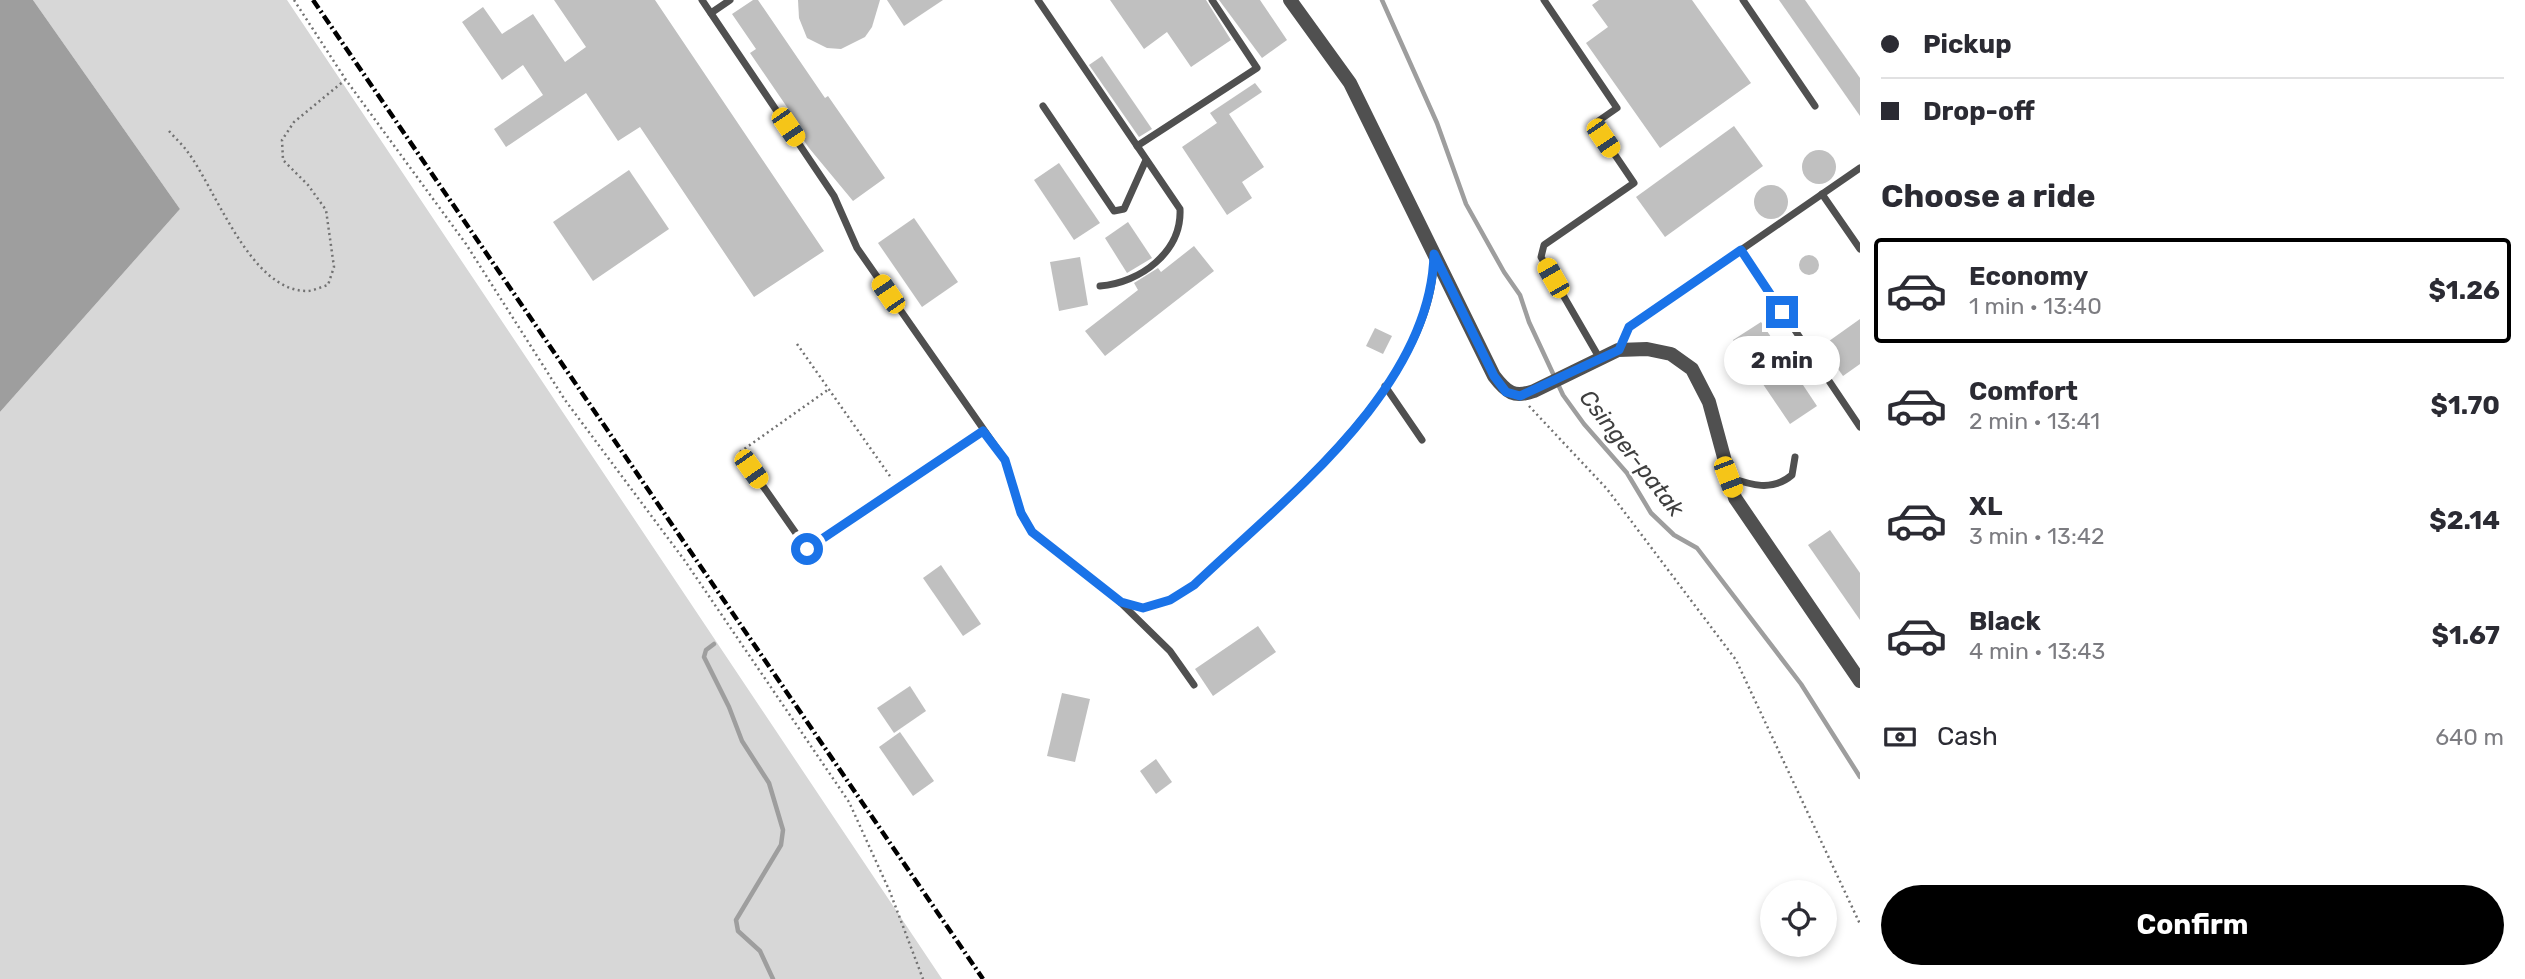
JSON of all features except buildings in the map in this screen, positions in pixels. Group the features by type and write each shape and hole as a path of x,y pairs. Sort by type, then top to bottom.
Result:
{"street":[{"path":"1290,0 1350,83 1494,376 1506,392 1520,396 1619,350 1647,349 1671,354 1692,369 1709,402 1728,477 1745,514 1860,681"}],"lane":[{"path":"702,0 834,196 857,248 1005,460 1021,513 1032,532 1121,602 1170,652 1194,685"},
{"path":"711,13 730,0"},
{"path":"1038,0 1180,209 1177,236 1152,266 1134,278 1100,286"},
{"path":"1137,146 1257,68 1212,0"},
{"path":"1544,0 1617,108 1594,124 1634,183 1544,245 1541,257 1600,359"},
{"path":"1743,0 1815,106"},
{"path":"1043,106 1114,211 1124,209 1146,160"},
{"path":"1619,350 1629,327 1860,168"},
{"path":"1822,194 1860,249"},
{"path":"1741,250 1860,427"},
{"path":"1121,602 1143,608 1170,600 1194,585 1347,439 1410,345 1429,299 1434,254"},
{"path":"1385,386 1422,440"},
{"path":"751,469 807,549 983,431"},
{"path":"1728,477 1755,486 1777,485 1792,475 1795,457"}],"path":[{"path":"294,0 346,80 466,244 565,400 685,561 849,802 890,892 923,979"},
{"path":"169,131 188,152 226,221 265,271 286,286 307,291 328,285 334,267 326,210 308,185 283,160 282,140 294,122 346,80"},
{"path":"797,344 897,488"},
{"path":"740,452 829,390"},
{"path":"1520,396 1607,489 1736,660 1860,924"}],"shaded area":[{"path":"0,0 33,0 180,209 0,412"},
{"path":"33,0 287,0 942,979 0,979 0,412 180,209"}],"waterway":[{"name":"Csinger-patak","path":"1382,0 1437,123 1466,204 1520,295 1529,322 1563,395 1584,424 1627,473 1651,513 1674,535 1697,548 1801,684 1860,777"},
{"path":"714,644 706,650 704,657 729,707 742,741 769,783 783,830 781,845 736,920 738,931 760,951 773,979"}],"railway":[{"path":"313,0 983,979"}],"route":[{"path":"807,549 983,431 1005,460 1021,513 1032,532 1121,602 1143,608 1170,600 1194,585 1347,439 1410,345 1429,299 1434,279 1434,254 1494,376 1506,392 1520,396 1619,350 1629,327 1741,250 1782,312"}]}
